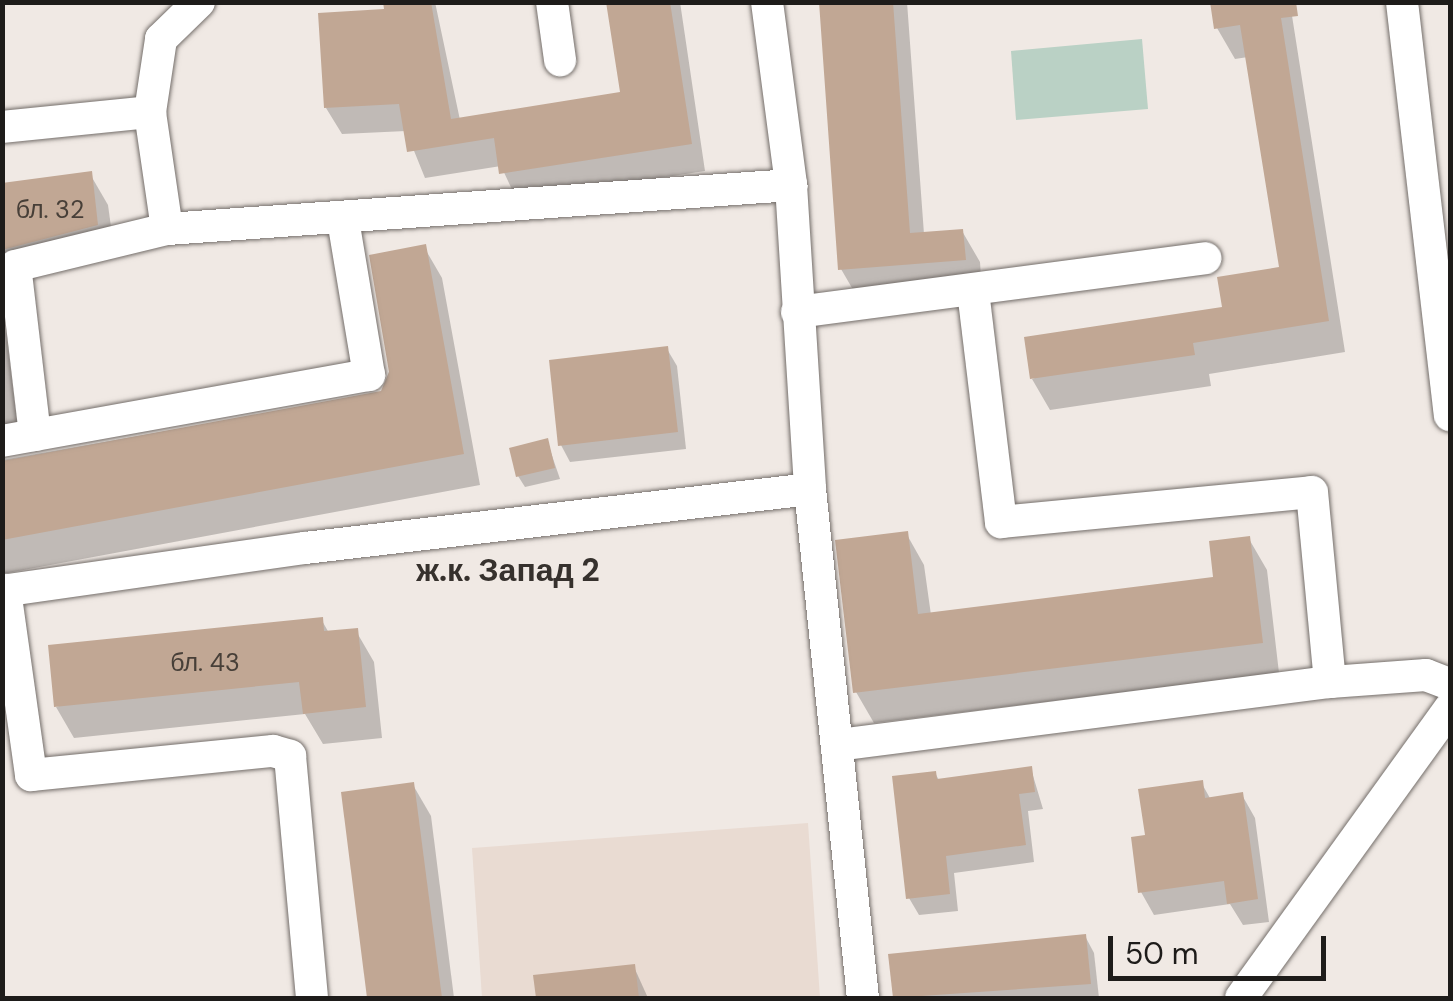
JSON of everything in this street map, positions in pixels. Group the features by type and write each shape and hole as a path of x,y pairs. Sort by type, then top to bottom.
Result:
{"street":[{"path":"167,229 150,112 160,39 199,2"},
{"path":"552,2 560,60"},
{"path":"767,2 791,185 810,489 862,998"},
{"path":"1402,2 1448,366 1450,415"},
{"path":"2,127 150,112"},
{"path":"342,220 368,376 19,438 15,266 167,229 342,220 791,185"},
{"path":"797,312 1205,258"},
{"path":"973,291 1001,522 1312,492 1330,682"},
{"path":"312,998 290,756 273,751 31,775 4,590 305,548 810,489"},
{"path":"838,745 1330,682 1426,675 1450,684"},
{"path":"1240,998 1450,708"}],"shaded area":[{"path":"808,823 820,998 482,998 472,848"}],"green space":[{"path":"1142,39 1148,109 1016,120 1011,51"}],"building":[{"path":"383,2 431,2 451,119 620,92 606,2 670,2 692,144 499,174 494,138 407,152 399,104 324,108 318,13 384,9"},
{"path":"819,2 893,2 910,233 963,229 966,260 838,270"},
{"path":"1210,2 1296,2 1298,16 1281,18 1329,321 1193,343 1195,355 1030,379 1024,337 1222,307 1217,277 1279,267 1240,25 1214,29"},
{"path":"92,171 98,225 2,250 2,183"},
{"path":"426,244 464,454 2,540 2,461 381,391 389,372 369,255"},
{"path":"668,346 678,432 558,446 549,360"},
{"path":"548,438 555,468 516,477 509,448"},
{"path":"908,531 918,614 1213,577 1209,541 1250,536 1263,643 853,693 835,540"},
{"path":"323,617 324,631 358,628 366,707 303,714 299,682 54,707 48,645"},
{"path":"1032,766 1035,792 1019,794 1026,845 946,856 950,894 906,899 892,776 936,771 937,779"},
{"path":"1203,780 1205,798 1243,792 1258,899 1227,904 1224,881 1138,893 1131,837 1145,835 1138,789"},
{"path":"414,782 442,998 367,998 341,792"},
{"path":"1086,934 1091,984 893,998 888,954"},
{"path":"635,964 639,998 536,998 533,975"}],"district":[{"name":"ж.к. Запад 2","path":"508,570"}]}
